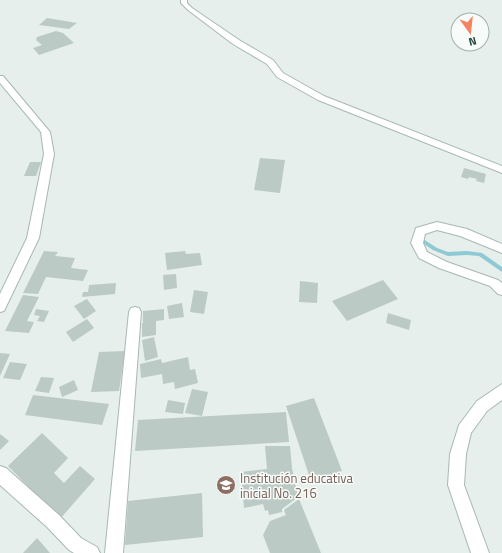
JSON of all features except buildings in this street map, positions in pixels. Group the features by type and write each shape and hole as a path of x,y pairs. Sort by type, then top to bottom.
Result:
{"street":[{"path":"184,0 184,3 196,13 236,42 270,62 280,75 289,81 321,98 502,170"},
{"path":"0,78 45,132 49,154 33,238 0,308"},
{"path":"502,249 463,232 437,226 420,231 417,243 423,255 443,265 494,283 502,290"},
{"path":"114,553 135,312"},
{"path":"480,553 456,485 458,454 464,430 482,406 502,391"},
{"path":"0,474 53,521 75,544 91,553"}],"waterway":[{"path":"420,239 435,249 448,254 480,254 502,270"}],"place":[{"name":"Institución educativa inicial No. 216","path":"226,485"}]}
